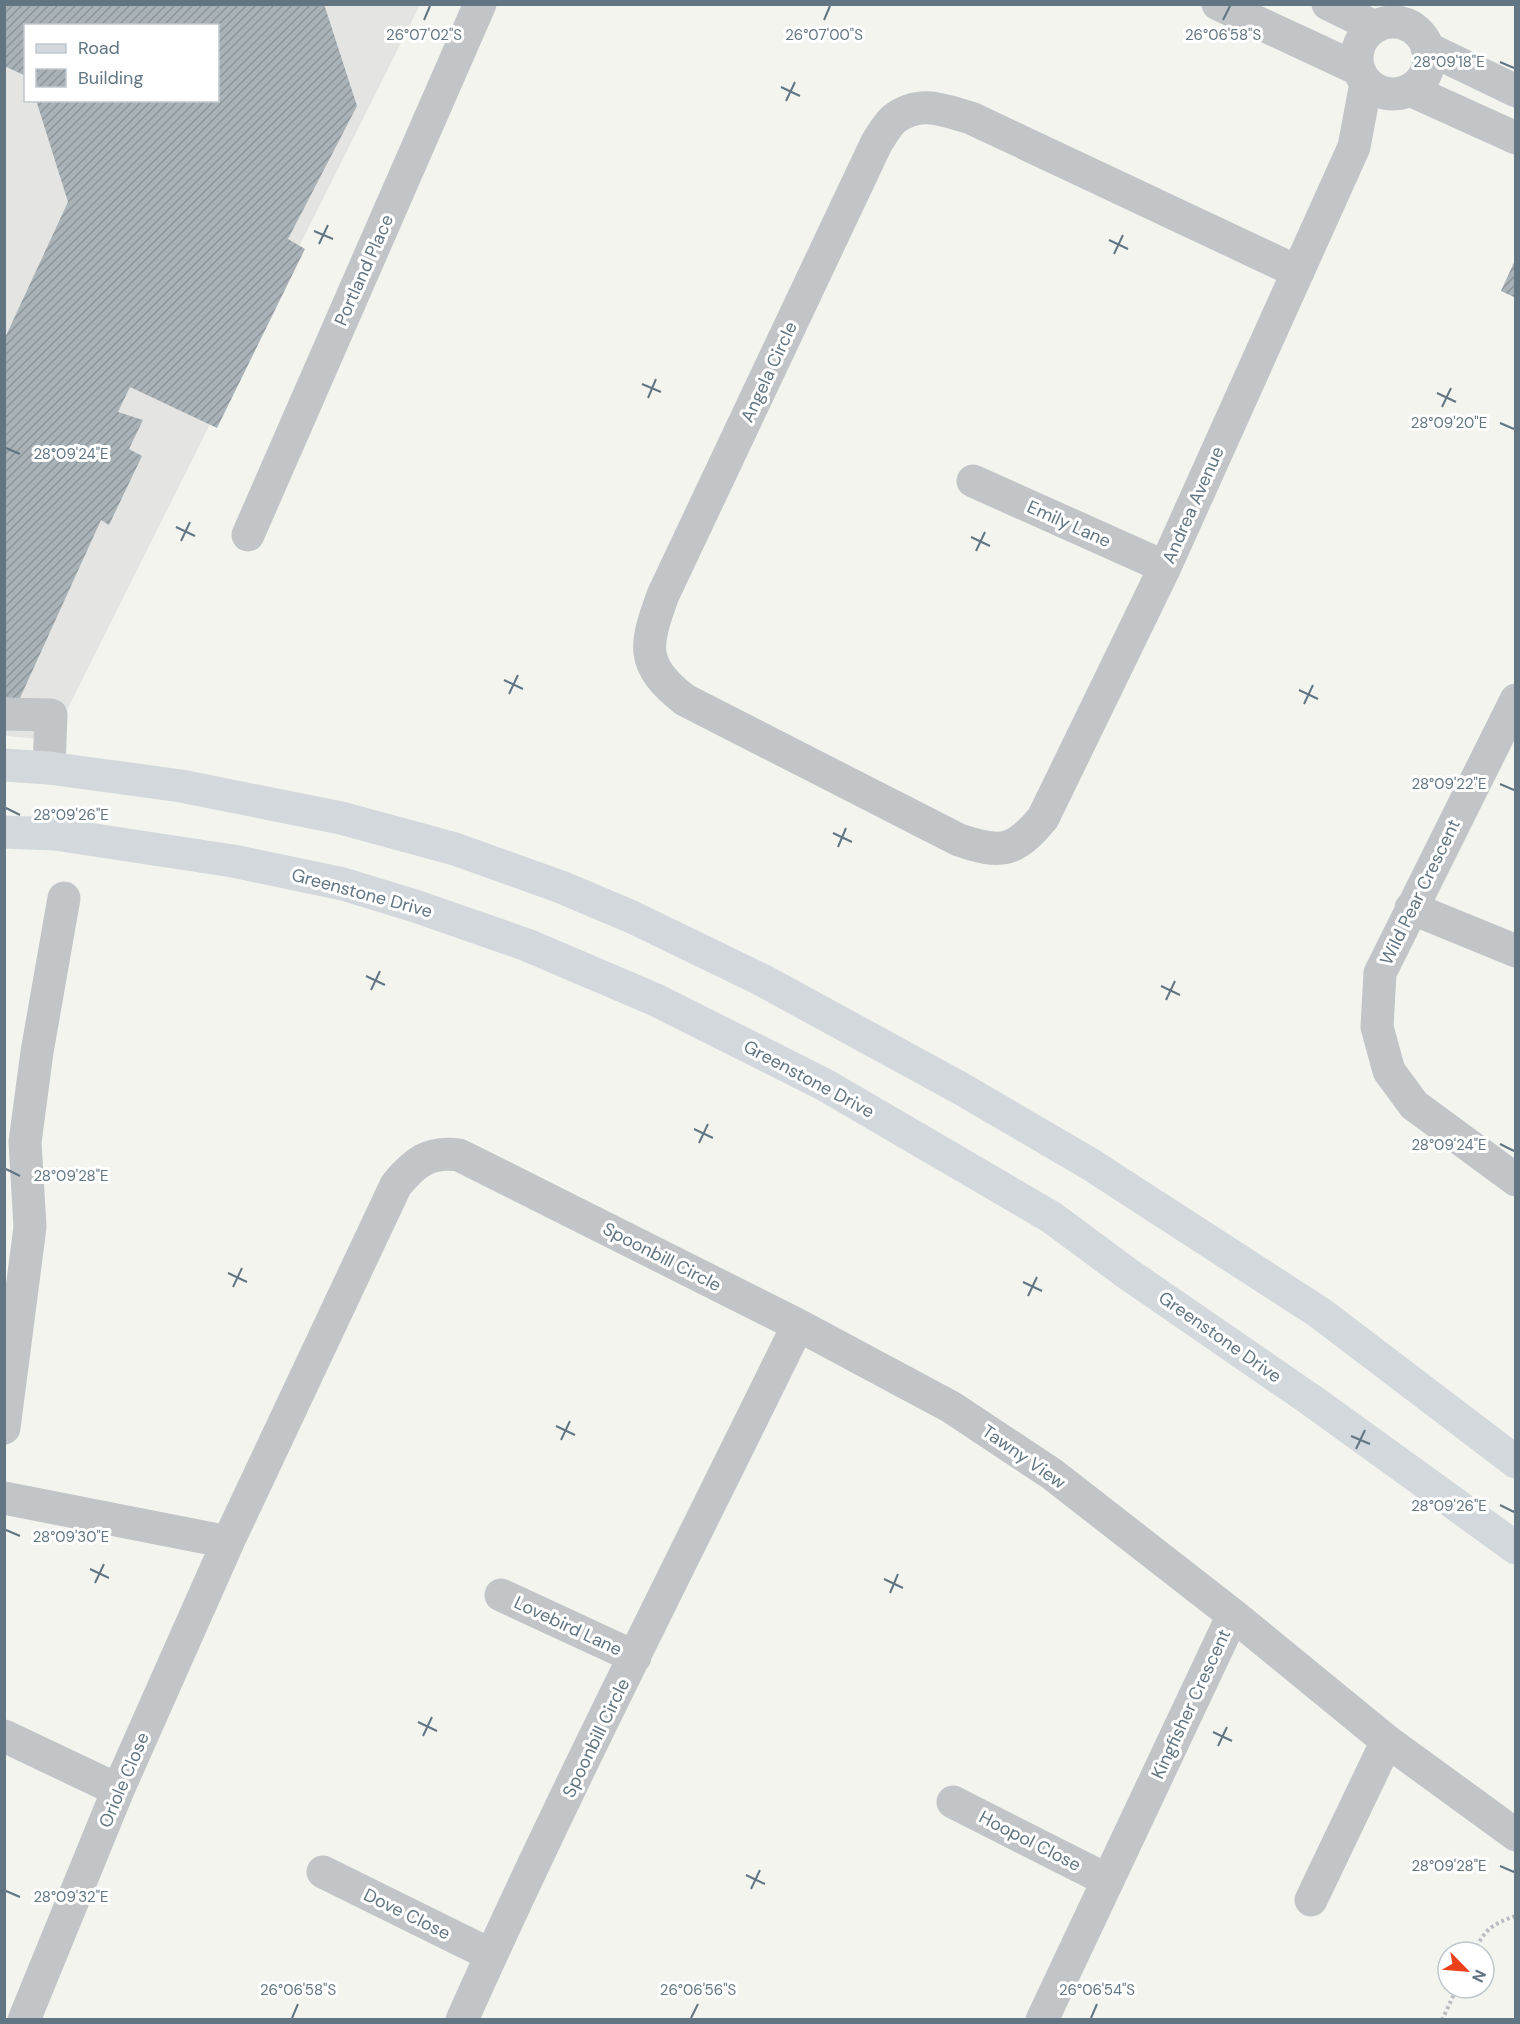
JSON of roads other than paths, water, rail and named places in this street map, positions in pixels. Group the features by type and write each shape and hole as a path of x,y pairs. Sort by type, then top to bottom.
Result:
{"main road":[{"path":"4,765 49,768 181,786 341,818 455,849 561,887 632,917 772,986 960,1088 1090,1164 1320,1313 1515,1462"},
{"name":"Greenstone Drive","path":"4,832 55,834 232,861 343,884 527,945 656,1000 825,1085 1051,1217 1128,1274 1311,1400 1515,1548"}],"street":[{"name":"Portland Place","path":"248,535 480,4"},
{"path":"1218,4 1382,84 1515,138"},
{"path":"1328,4 1407,23 1515,91"},
{"path":"1382,84 1422,79 1428,64 1407,23"},
{"name":"Andrea Avenue","path":"1008,848 1028,837 1043,818 1165,567 1382,84 1357,53 1363,38 1407,23"},
{"name":"Angela Circle","path":"1008,848 986,849 959,840 917,819 685,700 665,684 652,666 650,644 654,621 663,595 877,142 892,120 914,108 938,109 971,118 1298,272"},
{"name":"Emily Lane","path":"973,481 1165,567"},
{"name":"Wild Pear Crescent","path":"1515,700 1380,973 1377,1027 1389,1071 1414,1105 1515,1180"},
{"path":"4,714 51,715 49,768"},
{"path":"4,1428 30,1227 15,1141 37,1052 64,898"},
{"path":"1412,908 1515,951"},
{"name":"Spoonbill Circle","path":"228,1542 396,1185 409,1168 427,1157 443,1153 459,1155 798,1325 635,1657 462,2019"},
{"name":"Tawny View","path":"798,1325 951,1407 1052,1474 1233,1615"},
{"path":"4,1498 228,1542"},
{"name":"Oriole Close","path":"24,2019 118,1790 228,1542"},
{"name":"Lovebird Lane","path":"501,1595 635,1657"},
{"name":"Kingfisher Crescent","path":"1042,2019 1233,1615 1387,1741 1515,1835"},
{"path":"4,1736 118,1790"},
{"path":"1311,1900 1387,1741"},
{"name":"Hoopol Close","path":"953,1802 1107,1880"},
{"name":"Dove Close","path":"323,1872 491,1955"}]}
